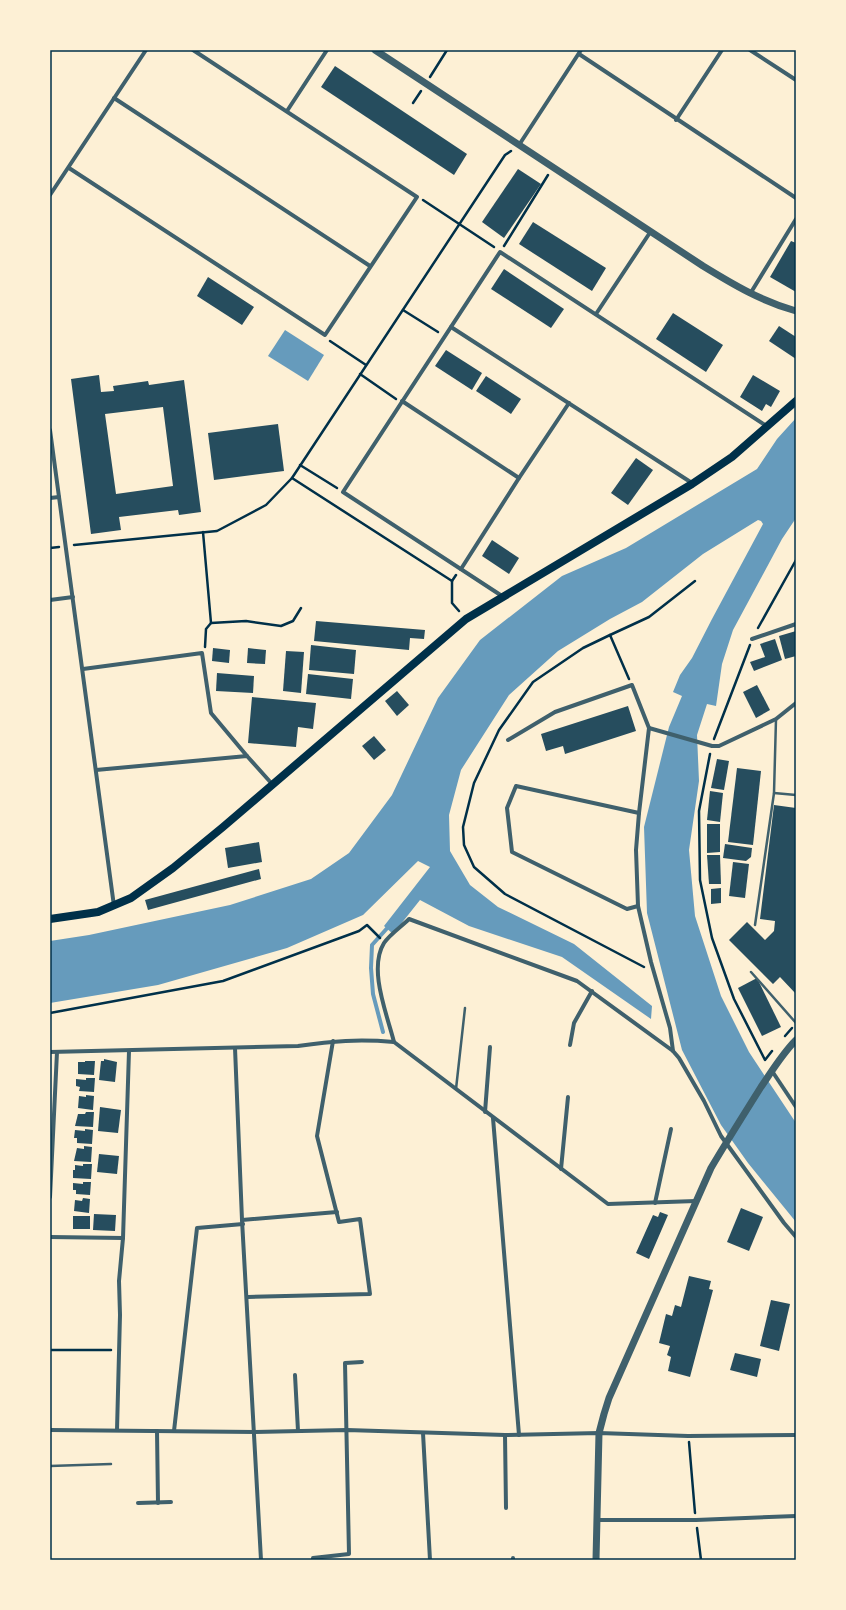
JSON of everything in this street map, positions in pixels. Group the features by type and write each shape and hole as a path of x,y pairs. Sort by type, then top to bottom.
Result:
{"main road":[{"path":"50,920 98,912 131,898 173,868 273,785 466,619 502,596 600,540 692,484 732,457 796,401"}],"street":[{"path":"50,194 69,168 146,50"},
{"path":"69,168 325,335 417,197 194,50"},
{"path":"286,111 327,50"},
{"path":"374,50 703,266 750,294 771,304 796,311"},
{"path":"676,120 722,50"},
{"path":"750,50 796,80"},
{"path":"519,145 580,52 676,120 796,198"},
{"path":"114,98 370,266"},
{"path":"750,294 796,219"},
{"path":"596,314 651,231"},
{"path":"502,596 343,492 500,252 768,427"},
{"path":"451,328 692,484"},
{"path":"402,401 519,478"},
{"path":"461,568 569,404"},
{"path":"50,430 114,906"},
{"path":"50,498 59,497"},
{"path":"50,600 73,597"},
{"path":"752,640 796,624"},
{"path":"83,669 202,653 211,713 273,785"},
{"path":"508,740 555,712 632,685 649,728 636,850 638,906 651,962 670,1028 672,1051"},
{"path":"649,728 712,746 719,746 776,720 796,703"},
{"path":"96,770 247,756"},
{"path":"638,906 627,909 512,852 507,808 516,786 639,813"},
{"path":"394,1042 380,986 377,962 384,942 409,919 578,982 592,990 672,1051 679,1058 721,1136 727,1141 775,1211 796,1237"},
{"path":"570,1045 574,1023 592,990"},
{"path":"50,1052 298,1046 333,1041 363,1040 394,1042 608,1204 696,1200"},
{"path":"596,1560 599,1433 610,1398 711,1168 772,1071 796,1040"},
{"path":"248,1297 370,1294 360,1219 339,1222 317,1136 333,1041"},
{"path":"485,1112 490,1047"},
{"path":"235,1048 255,1432 260,1560"},
{"path":"117,1430 119,1281 123,1238 129,1051"},
{"path":"50,1197 57,1052"},
{"path":"772,1071 796,1107"},
{"path":"561,1169 568,1097"},
{"path":"493,1118 519,1435"},
{"path":"655,1203 671,1129"},
{"path":"174,1431 198,1228 337,1212"},
{"path":"50,1237 123,1238"},
{"path":"313,1560 313,1558 349,1554 345,1363 362,1362"},
{"path":"295,1375 298,1431"},
{"path":"50,1430 255,1432 347,1430 505,1435 599,1433 688,1436 796,1435"},
{"path":"157,1430 158,1503"},
{"path":"423,1433 430,1560"},
{"path":"505,1435 506,1508"},
{"path":"138,1503 171,1502"},
{"path":"597,1520 696,1520 796,1516"}],"lane":[{"path":"755,925 774,793 776,720"},
{"path":"774,793 796,795"},
{"path":"751,972 796,1023"},
{"path":"456,1090 464,1008"},
{"path":"50,1466 111,1464"}],"path":[{"path":"66,546 216,531 266,506 292,478 504,155 519,145"},
{"path":"417,197 460,224 500,252 553,168"},
{"path":"403,310 444,337"},
{"path":"325,335 330,342 366,365"},
{"path":"360,374 395,398 402,401"},
{"path":"300,465 343,492"},
{"path":"292,478 452,581"},
{"path":"202,653 205,649 206,629 210,623 203,532"},
{"path":"765,1060 734,999 712,938 700,880 699,811 712,746 752,640 796,560"},
{"path":"461,568 452,581 452,603 466,619"},
{"path":"610,635 649,618 695,581"},
{"path":"210,623 246,621 281,626 292,621 301,608"},
{"path":"50,1013 223,981 359,931 367,925 384,942"},
{"path":"50,1350 119,1350"},
{"path":"688,1436 701,1560"}],"water":[{"path":"285,330 324,355 308,381 268,356"},
{"path":"796,418 796,518 782,539 733,630 722,664 716,706 707,704 697,735 699,781 689,850 695,916 721,996 749,1052 796,1123 796,1222 748,1163 721,1125 682,1050 647,913 644,827 669,727 682,696 673,692 680,675 692,658 763,524 758,520 703,554 642,602 610,619 558,651 509,695 461,770 449,815 450,851 470,885 498,907 574,944 652,1006 651,1019 562,957 469,926 420,900 393,934 384,926 430,867 418,861 363,915 287,948 158,985 50,1003 50,941 89,935 230,905 311,879 349,853 392,795 438,698 480,640 562,576 626,548 757,469 777,439"}],"building":[{"path":"335,66 467,154 454,175 321,87"},
{"path":"518,169 541,184 504,238 482,222"},
{"path":"533,222 606,268 592,291 519,244"},
{"path":"791,241 796,243 796,292 770,277"},
{"path":"504,269 564,309 551,328 491,289"},
{"path":"208,277 254,307 242,325 197,296"},
{"path":"673,313 723,345 706,372 656,339"},
{"path":"779,326 796,337 796,359 769,341"},
{"path":"446,350 482,373 472,390 435,366"},
{"path":"99,375 101,392 114,391 113,386 148,381 149,385 184,380 201,512 179,515 178,510 119,517 121,530 91,534 71,379","holes":["163,407 173,486 116,494 105,414"]},
{"path":"753,375 780,391 771,407 766,404 762,411 740,397"},
{"path":"486,376 521,399 511,414 476,391"},
{"path":"278,424 284,471 214,480 208,433"},
{"path":"636,458 653,470 628,505 611,493"},
{"path":"492,540 519,558 509,574 482,556"},
{"path":"316,621 425,630 424,639 410,638 409,650 314,641"},
{"path":"796,631 796,656 785,659 779,636"},
{"path":"775,639 782,660 754,671 750,662 765,657 760,644"},
{"path":"311,645 356,650 354,674 309,670"},
{"path":"213,648 230,650 229,663 212,661"},
{"path":"248,648 266,650 265,664 247,663"},
{"path":"286,651 304,652 301,693 283,691"},
{"path":"217,673 254,676 253,693 216,691"},
{"path":"308,674 353,679 351,699 306,694"},
{"path":"757,685 770,710 756,718 743,692"},
{"path":"397,691 409,705 397,716 385,701"},
{"path":"252,697 316,703 313,729 298,727 296,747 248,743"},
{"path":"628,706 636,731 565,754 563,746 546,751 541,734"},
{"path":"374,736 386,750 374,760 362,746"},
{"path":"717,759 729,761 724,790 711,788"},
{"path":"737,768 761,771 753,845 728,842"},
{"path":"710,791 723,793 720,822 707,820"},
{"path":"774,805 796,808 796,994 780,977 773,984 729,940 747,922 765,940 774,931 775,921 760,919"},
{"path":"707,824 720,824 720,852 707,853"},
{"path":"259,842 262,862 228,868 225,848"},
{"path":"725,844 752,848 751,857 746,861 723,858"},
{"path":"707,855 720,855 721,884 709,884"},
{"path":"733,862 749,864 745,898 729,896"},
{"path":"259,869 261,879 148,910 145,900"},
{"path":"721,888 721,903 711,904 711,889"},
{"path":"757,978 781,1027 762,1036 738,988"},
{"path":"104,1059 117,1062 115,1082 99,1080 101,1061 104,1061"},
{"path":"95,1061 94,1075 78,1074 78,1062"},
{"path":"86,1078 95,1078 94,1092 79,1091 80,1087 76,1086 76,1079 86,1080"},
{"path":"86,1095 94,1096 93,1110 78,1108 79,1096 86,1097"},
{"path":"100,1107 121,1110 118,1133 98,1131"},
{"path":"86,1112 94,1112 93,1127 75,1126 78,1114 85,1114"},
{"path":"85,1129 93,1130 92,1144 77,1143 77,1138 74,1138 75,1130 85,1131"},
{"path":"84,1146 92,1147 91,1162 74,1161 77,1148 84,1149"},
{"path":"99,1154 119,1156 117,1174 97,1172"},
{"path":"83,1164 92,1164 91,1179 73,1178 73,1170 75,1170 75,1165 83,1166"},
{"path":"83,1182 91,1182 90,1195 76,1194 76,1190 73,1190 73,1183 83,1184"},
{"path":"83,1198 90,1199 89,1213 74,1211 75,1200 82,1201"},
{"path":"741,1208 763,1217 749,1251 727,1242"},
{"path":"660,1212 668,1215 649,1259 636,1253 653,1215 658,1217"},
{"path":"94,1214 116,1215 115,1231 93,1230"},
{"path":"73,1216 90,1216 90,1229 73,1229"},
{"path":"689,1276 711,1281 709,1289 713,1290 690,1377 668,1371 671,1357 667,1355 670,1346 659,1343 666,1314 672,1316 675,1305 681,1307"},
{"path":"771,1300 790,1304 779,1351 760,1346"},
{"path":"735,1353 761,1359 757,1377 730,1370"}],"waterway":[{"path":"383,1032 373,994 371,968 372,945 390,925"}]}
